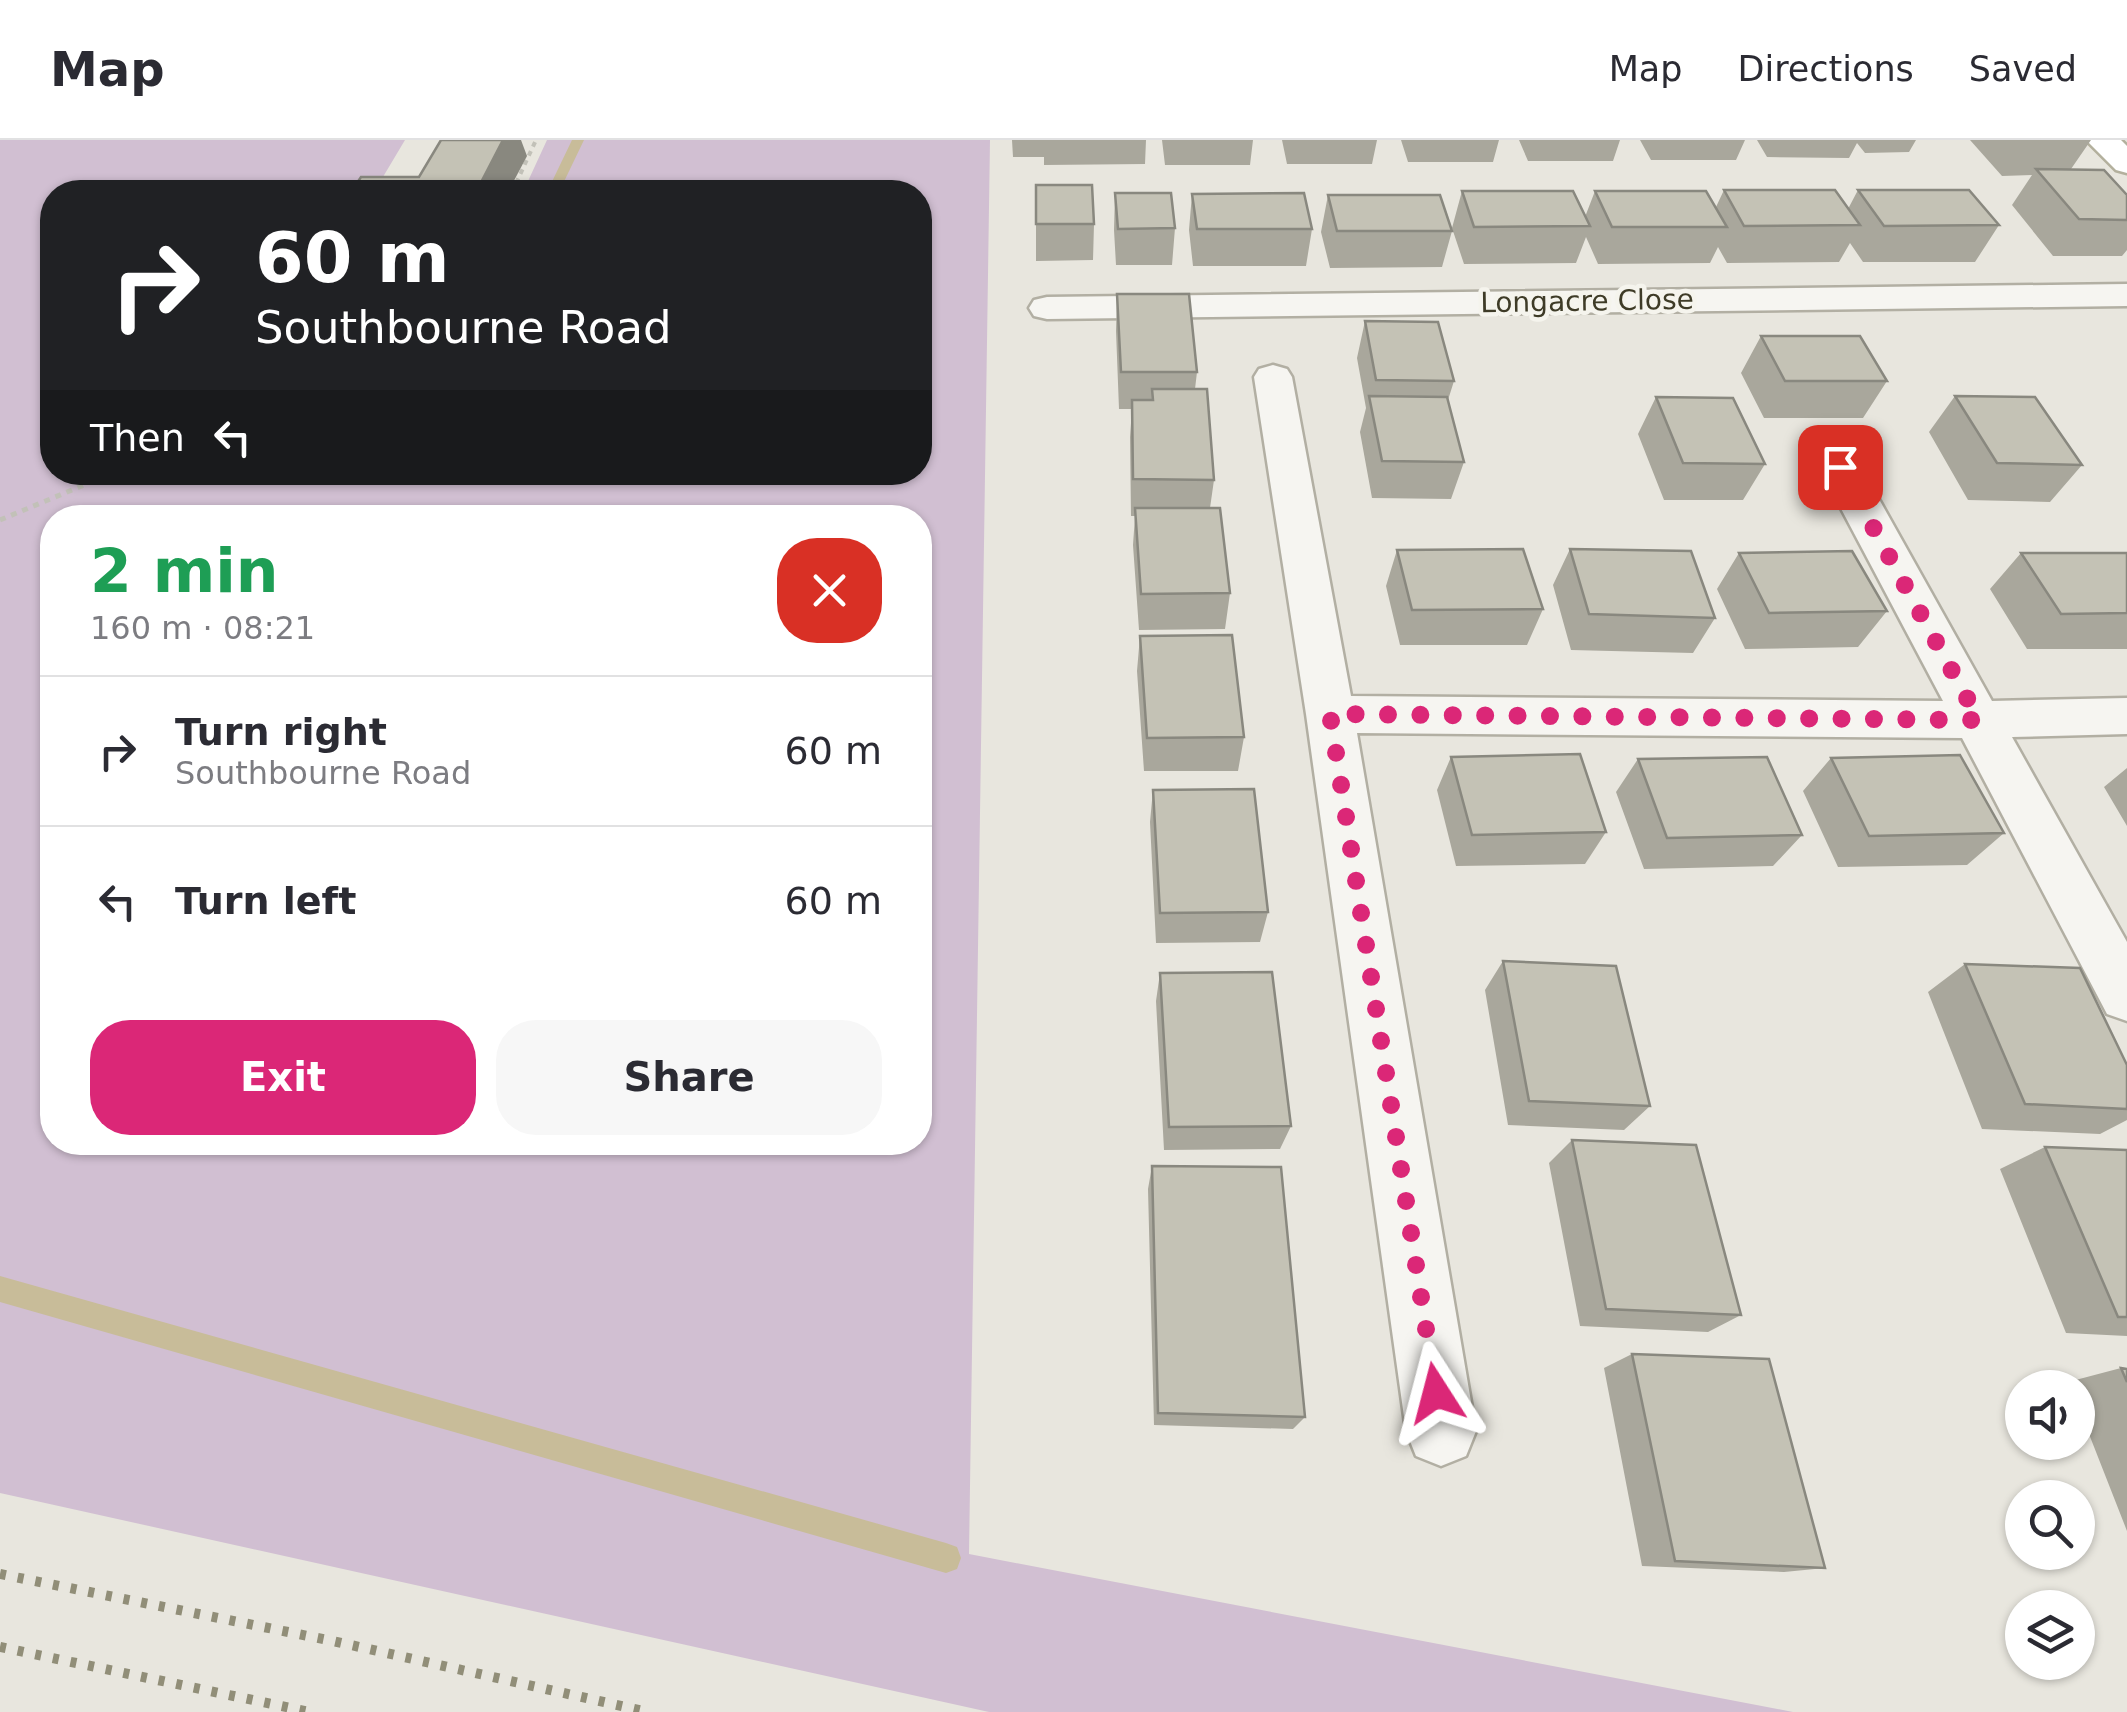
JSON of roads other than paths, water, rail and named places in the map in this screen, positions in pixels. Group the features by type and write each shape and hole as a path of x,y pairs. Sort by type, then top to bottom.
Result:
{"main road":[{"path":"2102,140 2127,164"}],"street":[{"name":"Longacre Close","path":"1047,308 2127,295"},
{"path":"1273,377 1442,1431"},
{"path":"1840,467 2127,996"},
{"path":"1330,714 1979,720 2127,716"}],"waterway":[{"path":"559,180 578,140"},
{"path":"0,1289 946,1558"}],"railway":[{"path":"0,1574 333,1641 648,1712"},
{"path":"0,1647 310,1712"}]}
